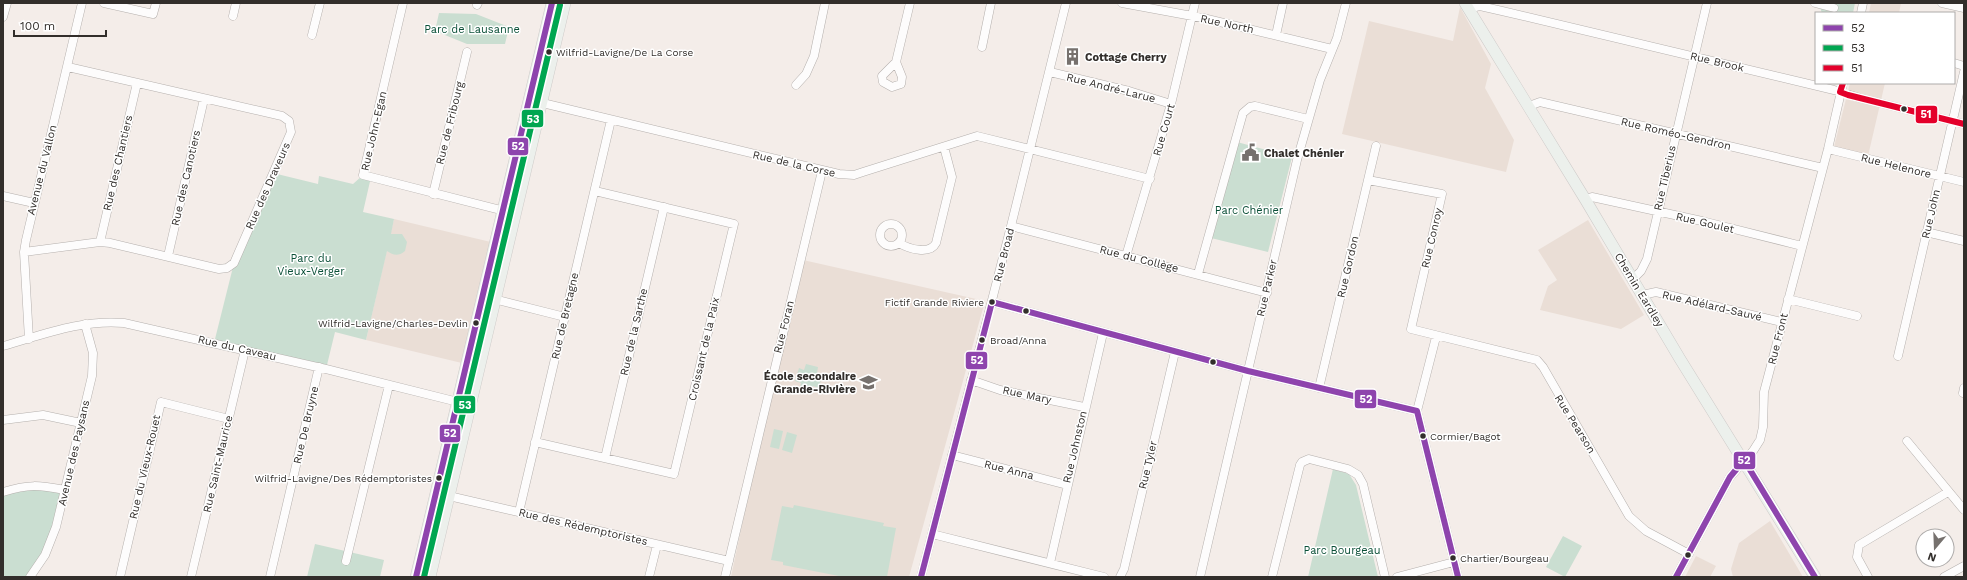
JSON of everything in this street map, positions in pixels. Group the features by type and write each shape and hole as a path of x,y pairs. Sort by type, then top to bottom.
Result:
{"main road":[{"path":"416,577 552,3"},
{"path":"430,577 565,3"},
{"name":"Chemin Eardley","path":"1467,6 1815,577"}],"street":[{"path":"3,17 6,3"},
{"name":"Avenue du Vallon","path":"29,339 24,252 34,203 68,67 82,3"},
{"path":"104,3 153,14 156,3"},
{"path":"233,16 236,3"},
{"path":"312,35 320,3"},
{"name":"Rue John-Egan","path":"403,3 362,175 432,194 516,214"},
{"path":"796,85 806,74 814,56 825,3"},
{"path":"896,62 910,3"},
{"path":"982,47 992,3"},
{"name":"Rue Broad","path":"921,577 992,302 1066,3"},
{"name":"Rue North","path":"1122,3 1276,35 1332,49"},
{"name":"Rue Court","path":"1126,256 1171,104 1193,17 1195,3"},
{"path":"1276,35 1282,3"},
{"name":"Rue Parker","path":"1200,577 1308,119 1320,80 1338,38 1346,3"},
{"name":"Rue Tiberius","path":"1632,279 1644,266 1707,3"},
{"path":"1815,3 1834,8"},
{"path":"1942,3 1964,8"},
{"name":"Rue Brook","path":"1467,6 1498,6 1964,124"},
{"name":"Rue de Fribourg","path":"432,194 467,52"},
{"name":"Rue des Draveurs","path":"24,252 100,242 168,256 219,269 227,268 234,263 292,128 289,121 282,116 68,67"},
{"name":"Rue André-Larue","path":"1050,72 1129,91 1171,104"},
{"name":"Rue John","path":"1898,356 1964,72"},
{"name":"Rue des Chantiers","path":"100,242 137,83"},
{"name":"Rue Front","path":"1676,577 1730,477 1757,446 1762,434 1764,392 1828,149 1843,84"},
{"name":"Rue des Canotiers","path":"168,256 204,99"},
{"name":"Rue de la Corse","path":"530,100 822,171 854,175 977,136 1150,179"},
{"name":"Rue Roméo-Gendron","path":"1529,106 1540,102 1823,168"},
{"path":"1198,274 1243,113 1250,107 1255,106 1308,119"},
{"name":"Rue de Bretagne","path":"519,512 611,120"},
{"name":"Rue Gordon","path":"1319,388 1376,146"},
{"path":"899,243 913,248 929,250 933,249 936,243 952,177 944,147"},
{"name":"Rue Helenore","path":"1828,149 1964,182"},
{"name":"Rue Foran","path":"725,577 822,171"},
{"name":"Rue Conroy","path":"1368,180 1442,194 1411,329 1436,337"},
{"name":"Croissant de la Paix","path":"535,442 674,474 734,224 595,191"},
{"path":"3,196 34,203"},
{"name":"Rue Goulet","path":"1586,199 1592,197 1702,221 1802,246"},
{"name":"Rue de la Sarthe","path":"605,458 664,207"},
{"name":"Rue du Collège","path":"1011,226 1267,292"},
{"path":"1926,232 1964,241"},
{"name":"Rue Adélard-Sauvé","path":"1642,295 1656,292 1782,322"},
{"path":"482,296 565,316"},
{"path":"1788,299 1857,316"},
{"path":"992,302 1248,371 1417,411"},
{"name":"Rue du Caveau","path":"3,346 85,324 110,321 319,367 470,404"},
{"name":"Avenue des Paysans","path":"30,577 45,555 51,543 65,490 94,364 93,354 85,324"},
{"name":"Rue Johnston","path":"1050,563 1084,408 1103,333"},
{"path":"1436,337 1417,411 1458,577"},
{"name":"Rue Pearson","path":"1436,337 1537,360 1543,367 1629,516 1646,531 1689,554"},
{"name":"Rue Saint-Maurice","path":"192,577 245,350"},
{"name":"Rue Tyler","path":"1120,577 1124,569 1175,352"},
{"name":"Rue De Bruyne","path":"270,577 319,367"},
{"name":"Rue Mary","path":"971,380 1000,390 1084,408"},
{"path":"346,561 389,385"},
{"name":"Rue du Vieux-Rouet","path":"120,577 161,402 229,418"},
{"path":"3,420 43,415 81,423"},
{"path":"1908,441 1964,510"},
{"name":"Rue Anna","path":"952,455 1067,485"},
{"path":"1272,577 1300,465 1302,462 1309,459 1348,468 1358,475 1363,484 1385,577"},
{"path":"3,492 28,485 39,485 65,490"},
{"path":"1868,577 1857,557 1859,546 1948,492"},
{"name":"Rue des Rédemptoristes","path":"436,493 729,561"},
{"path":"932,534 1104,577"},
{"path":"650,577 657,545"},
{"path":"1397,577 1454,562"},
{"path":"1944,577 1964,566"}],"shaded area":[{"path":"1871,3 1901,3 1899,12 1869,12"},
{"path":"1460,7 1491,64 1485,88 1514,140 1506,172 1342,134 1369,21 1453,41"},
{"path":"1850,84 1885,84 1868,156 1834,147"},
{"path":"394,219 495,243 466,364 366,340"},
{"path":"1588,220 1644,315 1621,329 1540,310 1548,286 1557,280 1538,250"},
{"name":"École secondaire Grande-Rivière","path":"803,260 985,301 909,577 731,577 755,463"},
{"path":"1770,521 1803,577 1733,577 1731,569 1739,543"},
{"path":"1696,556 1716,566 1710,577 1685,577"}],"green space":[{"path":"1818,3 1855,3 1853,12 1822,12"},
{"name":"Parc de Lausanne","path":"439,13 476,14 509,27 505,44 467,44 435,31"},
{"name":"Parc Chénier","path":"1237,142 1292,157 1268,252 1211,238"},
{"name":"Parc du Vieux-Verger","path":"273,173 318,184 319,176 353,184 363,175 371,177 363,212 394,219 391,234 402,234 407,242 405,251 398,255 387,251 366,340 335,332 326,369 214,343 234,263"},
{"path":"806,364 818,367 817,373 822,375 819,388 813,386 811,391 800,388 801,383 795,381 799,368 804,370"},
{"path":"774,429 783,431 779,449 770,447"},
{"path":"787,432 797,435 792,453 782,450"},
{"name":"Parc Bourgeau","path":"1333,469 1349,474 1356,485 1378,577 1308,577"},
{"path":"17,488 65,490 56,527 30,577 3,577 3,492"},
{"path":"794,505 884,523 883,526 896,528 887,577 844,577 783,565 783,562 771,560 782,506 793,508"},
{"path":"1563,536 1582,546 1565,577 1546,567"},
{"path":"315,544 384,560 380,577 307,577"}],"transit line":[{"name":"52","path":"416,577 552,3"},
{"name":"53","path":"424,577 560,5"},
{"name":"51","path":"1843,84 1840,92 1848,95 1964,124"},
{"name":"52","path":"921,577 992,302 1248,371 1417,411 1458,577"},
{"name":"52","path":"1676,577 1730,477 1744,460 1815,577"}],"place":[{"name":"Wilfrid-Lavigne/De La Corse","path":"549,52"},
{"name":"Cottage Cherry","path":"1072,57"},
{"name":"Chalet Chénier","path":"1251,153"},
{"name":"Fictif Grande Riviere","path":"992,302"},
{"name":"Wilfrid-Lavigne/Charles-Devlin","path":"476,323"},
{"name":"Broad/Anna","path":"982,340"},
{"name":"École secondaire Grande-Rivière","path":"869,382"},
{"name":"Cormier/Bagot","path":"1423,436"},
{"name":"Wilfrid-Lavigne/Des Rédemptoristes","path":"439,478"},
{"name":"Chartier/Bourgeau","path":"1453,558"}]}
